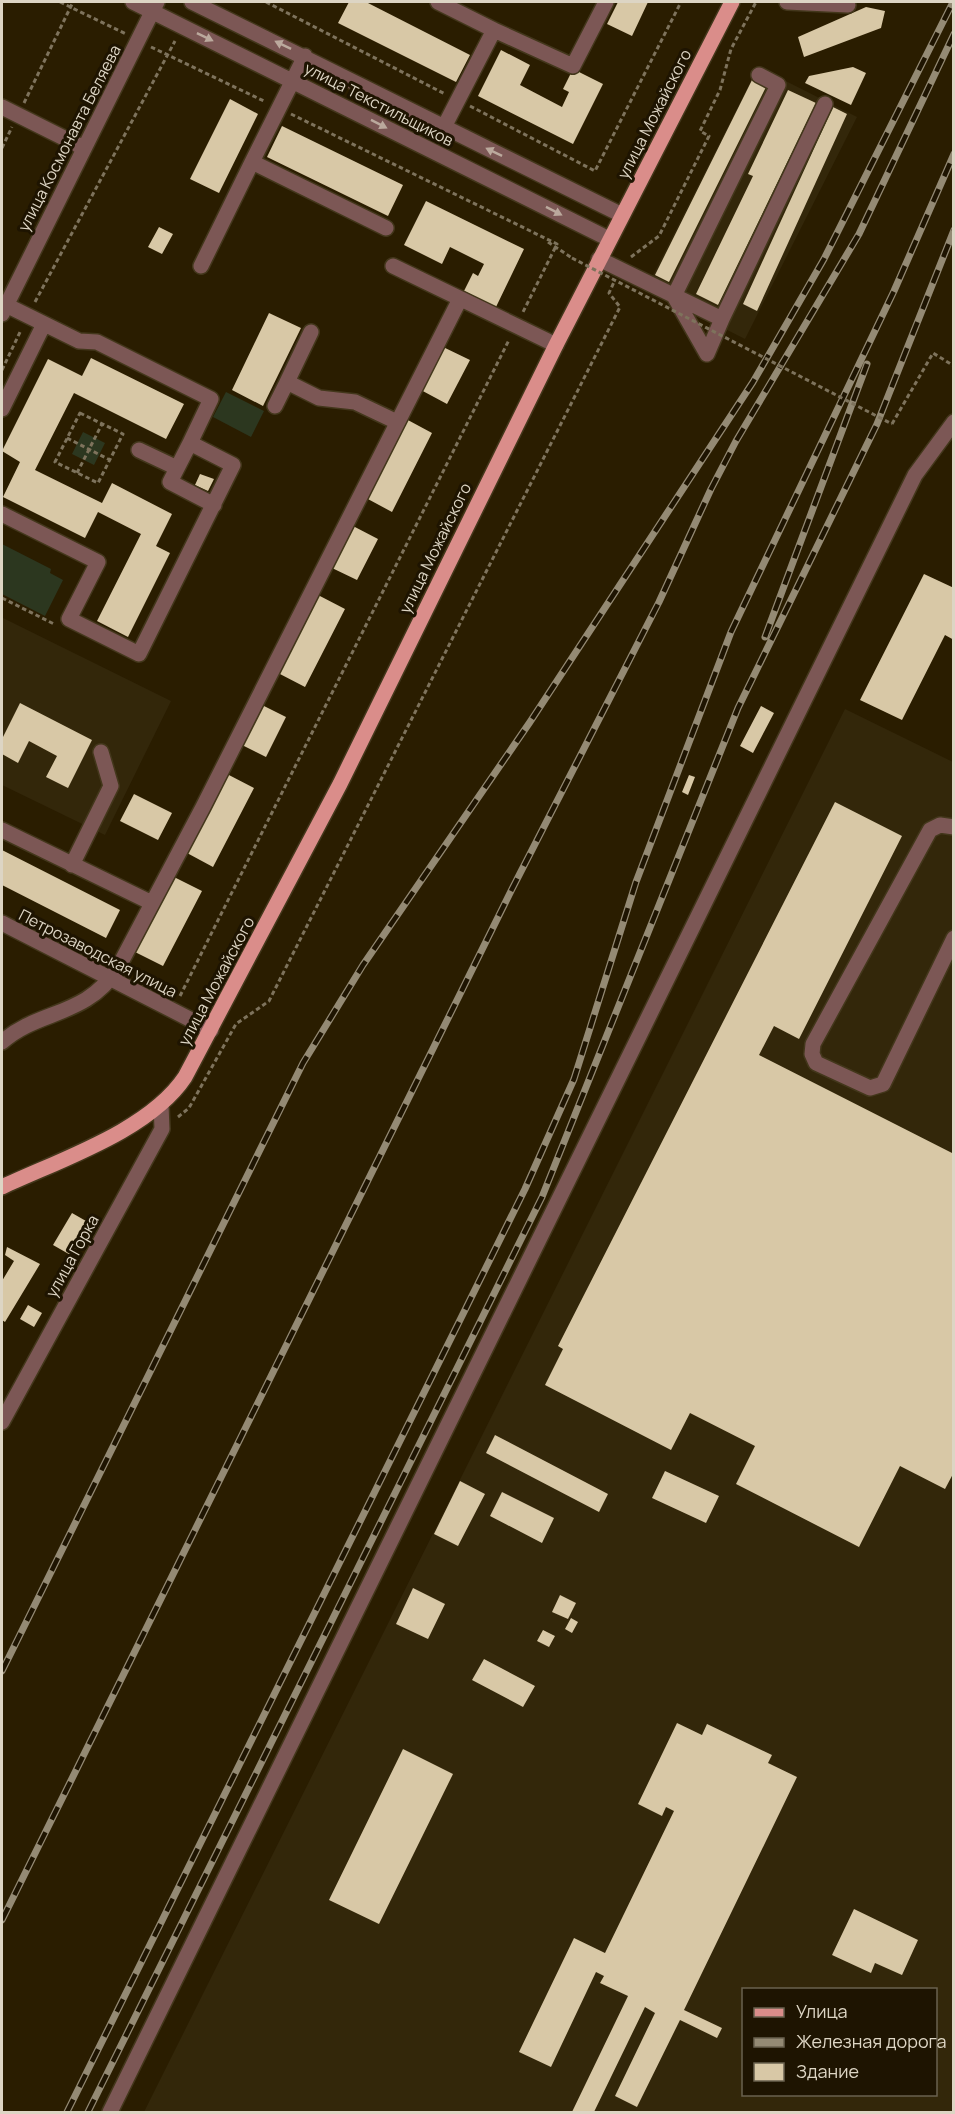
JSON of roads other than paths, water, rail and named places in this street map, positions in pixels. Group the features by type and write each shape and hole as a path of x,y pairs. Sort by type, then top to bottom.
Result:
{"main road":[{"name":"улица Можайского","path":"2,1187 107,1138 161,1105 185,1077 340,783 609,239 732,2"}],"street":[{"name":"улица Текстильщиков","path":"133,2 155,6 182,26 609,239"},
{"name":"улица Текстильщиков","path":"192,2 622,215"},
{"path":"438,2 573,66 606,2"},
{"path":"787,2 848,4"},
{"name":"улица Космонавта Беляева","path":"4,309 155,6"},
{"path":"444,127 494,30"},
{"path":"201,266 305,56"},
{"path":"674,296 778,85 759,75"},
{"path":"674,296 707,354 825,104"},
{"path":"2,107 84,148"},
{"path":"252,162 386,228"},
{"path":"599,259 722,319"},
{"path":"393,266 556,345"},
{"path":"2,1042 16,1032 81,1004 110,979 152,903 460,299"},
{"path":"4,309 28,316 79,341 97,342 211,399 170,482 214,505"},
{"path":"2,410 44,324"},
{"path":"275,406 311,332"},
{"path":"287,382 319,398 355,402 397,422"},
{"path":"110,2112 915,475 954,422"},
{"path":"2,514 98,562 69,619 139,654 233,465 189,443"},
{"path":"139,450 177,468"},
{"path":"72,865 111,786 100,752"},
{"path":"954,827 940,825 930,830 813,1044 812,1054 816,1064 870,1088 883,1084 954,938"},
{"path":"2,830 152,903"},
{"name":"Петрозаводская улица","path":"2,923 211,1030"},
{"name":"улица Горка","path":"2,1422 162,1130 161,1105"}],"railway":[{"path":"2,1671 303,1063 363,965 530,722 753,382 824,259 953,2"},
{"path":"2,1920 512,889 659,602 711,489 736,441 859,234 954,34"},
{"path":"67,2112 525,1189 574,1079 636,882 731,632 894,291 954,154"},
{"path":"88,2112 542,1197 738,708 877,424 954,230"},
{"path":"765,637 867,364"}]}
